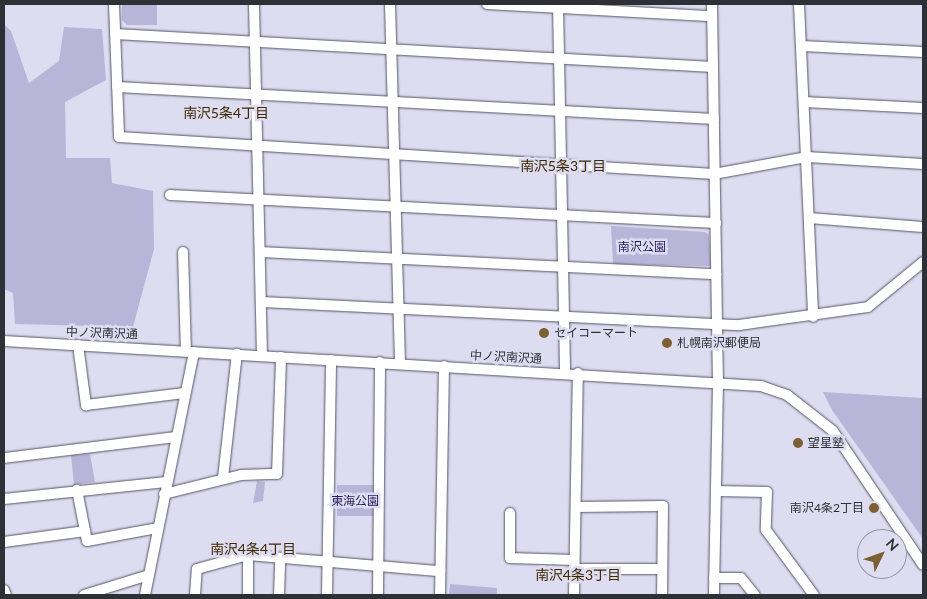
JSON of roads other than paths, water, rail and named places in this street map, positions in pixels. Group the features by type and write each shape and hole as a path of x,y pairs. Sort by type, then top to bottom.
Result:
{"street":[{"path":"114,4 119,138 396,152 714,174 807,157 923,164"},
{"path":"254,4 255,144 262,302 262,355"},
{"path":"390,4 396,152 400,363"},
{"path":"488,4 558,6 712,16"},
{"path":"712,4 718,383 714,595"},
{"path":"799,4 813,317"},
{"path":"558,6 565,373"},
{"path":"115,34 713,67"},
{"path":"802,46 923,52"},
{"path":"116,86 714,119"},
{"path":"804,102 923,108"},
{"path":"170,195 397,205 716,223"},
{"path":"809,218 923,227"},
{"path":"145,595 184,393 190,352 184,252"},
{"path":"260,252 398,257 564,268 716,274"},
{"path":"262,302 399,308 565,320 717,324 813,317 868,307 923,262"},
{"name":"中ノ沢南沢通","path":"4,341 578,373 761,386 787,396 822,421 848,452 923,564"},
{"path":"78,345 86,405 184,393"},
{"path":"223,478 237,354"},
{"path":"164,494 223,478 277,474 281,357"},
{"path":"327,595 331,360"},
{"path":"378,595 380,362"},
{"path":"440,595 444,366"},
{"path":"574,595 578,373"},
{"path":"4,458 175,438"},
{"path":"4,499 166,482"},
{"path":"77,490 87,541 158,528"},
{"path":"716,491 767,492 766,530 814,595"},
{"path":"576,508 663,506 662,595"},
{"path":"510,513 510,558 662,569"},
{"path":"4,542 85,531"},
{"path":"195,595 197,569 248,555 440,571"},
{"path":"248,555 248,595"},
{"path":"279,595 280,559"},
{"path":"84,595 149,575"},
{"path":"714,578 741,578 754,595"},
{"path":"4,590 6,595"}],"place":[{"name":"セイコーマート","path":"544,333"},
{"name":"札幌南沢郵便局","path":"667,343"},
{"name":"望星塾","path":"798,443"},
{"name":"南沢4条2丁目","path":"874,508"}],"district":[{"name":"南沢5条4丁目","path":"226,113"},
{"name":"南沢5条3丁目","path":"563,166"},
{"name":"南沢4条4丁目","path":"253,549"},
{"name":"南沢4条3丁目","path":"578,575"}],"park label":[{"name":"南沢公園","path":"642,247"},
{"name":"東海公園","path":"355,501"}]}
